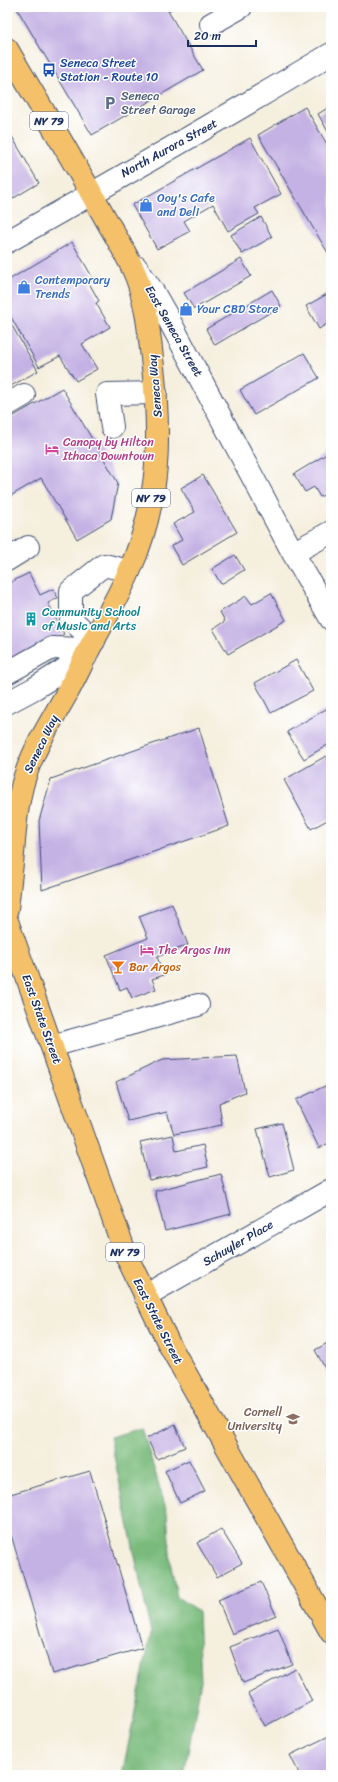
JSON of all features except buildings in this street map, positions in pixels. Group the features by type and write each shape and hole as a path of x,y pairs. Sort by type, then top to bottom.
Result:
{"highway":[{"name":"East Seneca Street","path":"7,49 124,250"},
{"name":"Seneca Way","path":"7,909 15,826 25,777 42,737 108,616 129,571 143,534 156,471 158,437 156,393 149,328 144,302 136,277 124,250"},
{"name":"East State Street","path":"7,921 126,1255 169,1344 331,1632"}],"street":[{"path":"211,24 241,7"},
{"name":"North Aurora Street","path":"7,242 193,136 331,54"},
{"name":"East Seneca Street","path":"124,250 152,290 168,318 292,553 331,619"},
{"path":"112,428 108,394 156,393"},
{"path":"292,553 331,532"},
{"path":"7,560 28,547"},
{"path":"90,649 71,619 71,591 104,565 129,571"},
{"path":"7,673 52,648 90,649"},
{"name":"Seneca Way","path":"7,703 34,688 90,649"},
{"path":"52,1046 198,1005"},
{"name":"Schuyler Place","path":"145,1296 331,1190"}],"green space":[{"path":"142,1428 167,1512 171,1566 177,1597 198,1611 201,1681 184,1775 122,1775 151,1633 110,1437"}],"place":[{"name":"Seneca Street Station - Route 10","path":"49,70"},
{"name":"Seneca Street Garage","path":"110,103"},
{"name":"Ooy's Cafe and Deli","path":"146,205"},
{"name":"Contemporary Trends","path":"24,287"},
{"name":"Your CBD Store","path":"186,309"},
{"name":"Canopy by Hilton Ithaca Downtown","path":"52,449"},
{"name":"Community School of Music and Arts","path":"31,619"},
{"name":"The Argos Inn","path":"147,950"},
{"name":"Bar Argos","path":"118,967"},
{"name":"Cornell University","path":"293,1419"}]}
